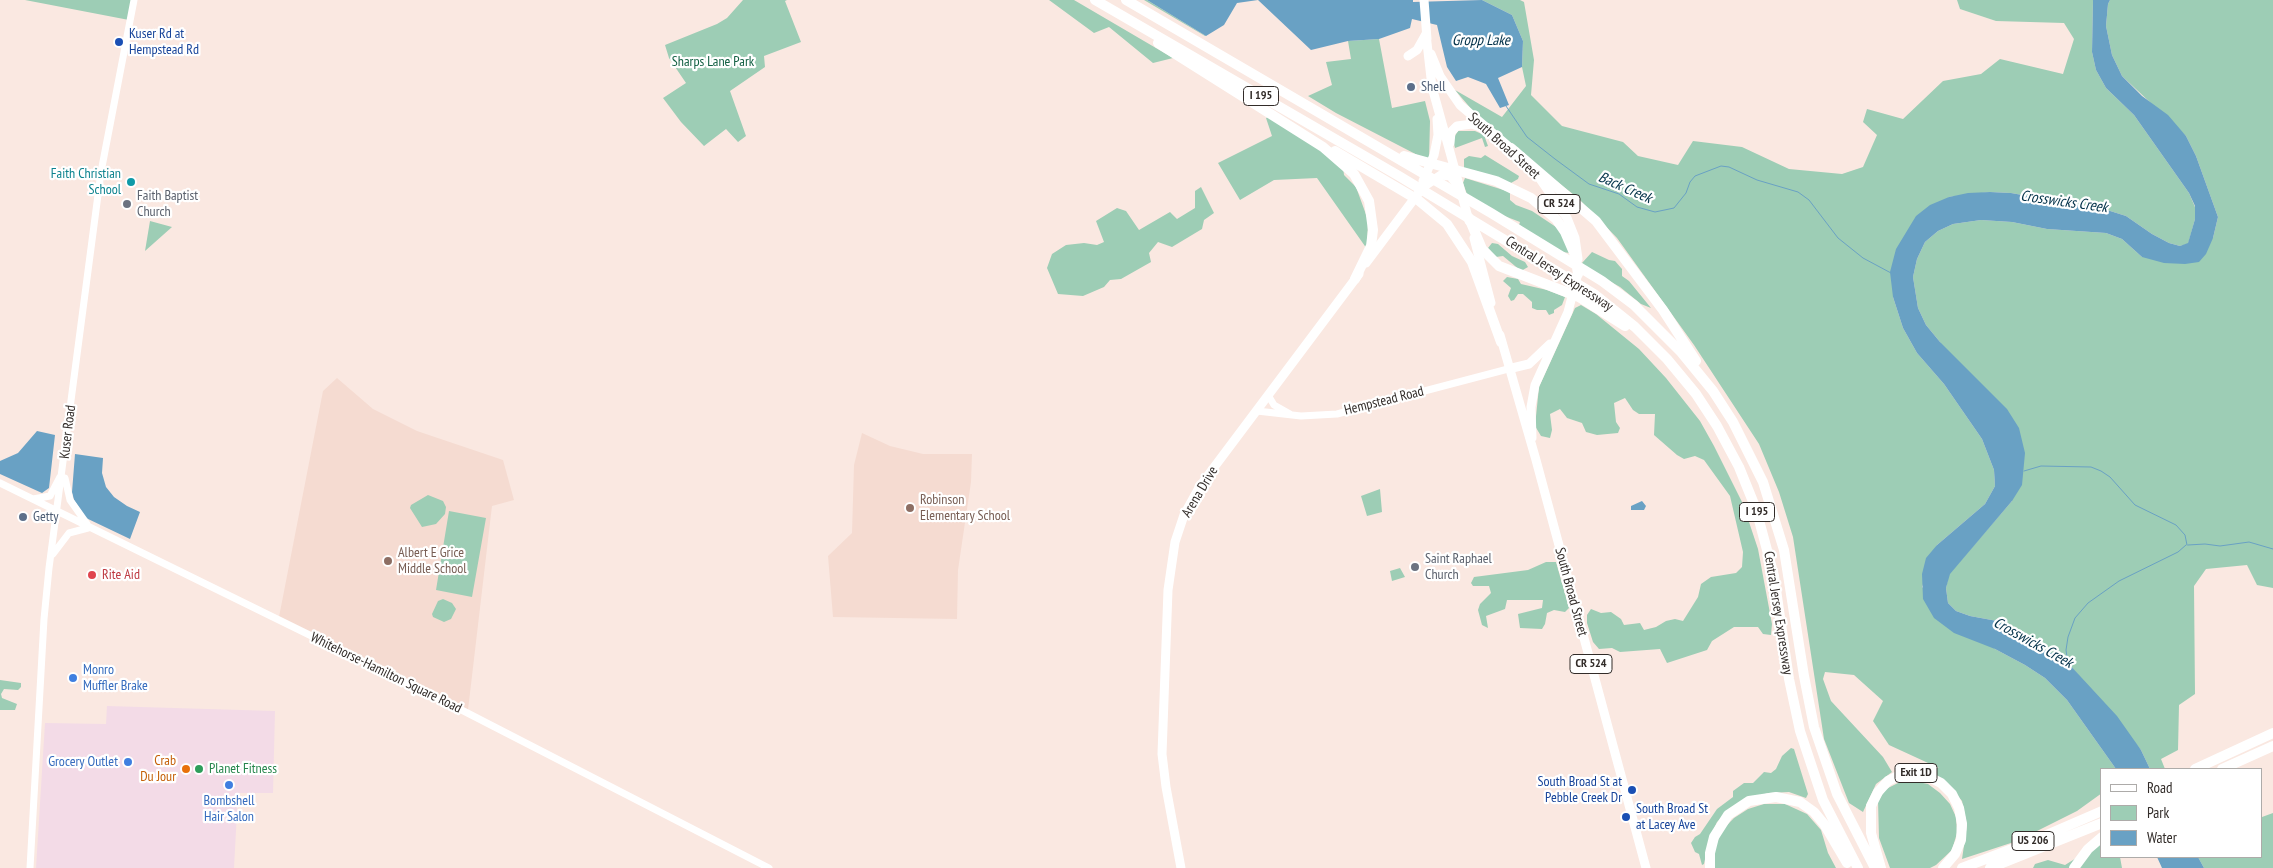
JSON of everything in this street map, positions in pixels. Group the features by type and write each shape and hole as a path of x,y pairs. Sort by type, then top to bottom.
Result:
{"highway":[{"name":"Central Jersey Expressway","path":"1095,0 1397,181 1498,235 1556,270 1626,326 1676,374 1707,410 1736,460 1756,509 1774,576 1789,679 1800,731 1823,800 1858,868"},
{"name":"I 195","path":"1126,0 1348,131 1411,162"},
{"path":"1124,17 1186,62 1323,147 1348,168 1366,192 1372,210 1373,238 1355,279"},
{"path":"1288,125 1397,181 1430,208 1451,229 1476,271 1502,342"},
{"path":"1511,148 1586,211 1607,234 1663,310 1701,369 1712,390"},
{"name":"Central Jersey Expressway","path":"1411,162 1602,281 1634,305 1668,338 1712,390 1733,422 1753,460 1771,504 1789,573 1804,676 1814,727 1837,794 1875,868"},
{"path":"1411,162 1483,177 1519,191 1556,219 1571,243 1578,274"},
{"path":"1466,209 1478,241 1493,261 1507,270 1593,299"},
{"path":"2197,768 2273,733"},
{"path":"2224,768 2273,747"},
{"path":"2239,768 2273,747"},
{"name":"Exit 1D","path":"1881,868 1871,833 1871,806 1878,792 1888,781 1900,775 1912,773 1927,776 1941,783 1952,794 1959,808 1962,824 1961,840 1955,854 1942,868"},
{"path":"1710,868 1710,853 1714,837 1728,816 1749,801 1776,796 1800,802 1814,812 1824,824 1850,868"},
{"name":"US 206","path":"1962,868 2028,843 2100,812"},
{"name":"US 206","path":"1990,868 2100,824"},
{"path":"2074,868 2088,849 2100,839"}],"main road":[{"name":"South Broad Street","path":"1424,0 1428,66 1432,87 1508,369 1536,460 1646,868"},
{"name":"South Broad Street","path":"1426,32 1434,64 1445,86 1460,105 1511,148 1544,182 1567,218 1577,247 1578,274 1568,312 1538,376 1532,395 1531,417 1536,460"},
{"path":"1426,32 1417,50 1408,56 1416,56 1428,66"},
{"path":"1409,205 1430,168 1436,145 1438,123 1432,87"},
{"path":"1450,152 1451,132 1460,124 1478,126 1496,136"},
{"path":"1409,205 1423,187 1441,175 1453,178 1461,193"},
{"name":"Arena Drive","path":"1181,868 1162,754 1167,600 1172,557 1180,526 1193,498 1409,205"},
{"path":"1508,369 1520,367 1536,359 1558,334"}],"street":[{"name":"Kuser Road","path":"30,868 44,619 51,556 101,172 134,0"},
{"name":"Hempstead Road","path":"1257,410 1292,416 1325,415 1344,412 1508,369"},
{"path":"1268,396 1274,405 1292,416"},
{"path":"31,499 50,496 63,470"},
{"path":"51,556 69,533 90,528 70,500 63,470"},
{"name":"Whitehorse-Hamilton Square Road","path":"0,483 448,703 769,868"}],"shaded area":[{"name":"Albert E Grice Middle School","path":"337,378 373,409 417,431 503,460 514,500 492,506 468,710 279,617 323,391"},
{"name":"Robinson Elementary School","path":"862,433 890,446 923,454 972,454 971,482 958,570 957,619 833,617 828,556 852,533 854,465"},
{"path":"107,706 275,711 273,793 238,793 234,868 36,868 45,723 106,724"}],"green space":[{"path":"25,0 135,0 129,20"},
{"name":"Sharps Lane Park","path":"743,0 787,0 785,1 801,42 764,56 765,67 730,91 746,136 738,142 726,129 704,146 681,122 663,98 686,83 669,58 665,45 717,24 727,18"},
{"path":"1049,0 1074,0 1173,58 1153,63 1109,27 1094,33"},
{"path":"1144,0 1147,0 1206,36 1205,36"},
{"path":"1482,0 1520,0 1524,2 1534,60 1531,95 1562,126 1623,142 1638,156 1678,165 1693,141 1742,147 1789,169 1842,174 1863,167 1877,135 1863,122 1867,109 1903,119 1943,81 1981,74 2000,59 2063,74 2074,39 2064,23 1996,21 1960,9 1957,0 2093,0 2092,52 2096,70 2106,88 2134,115 2189,193 2195,207 2195,219 2188,244 2180,246 2169,243 2126,216 2107,210 2011,193 1990,192 1949,197 1893,297 1903,328 1917,353 1944,384 1982,439 1994,470 1995,486 1985,504 1937,545 1922,587 1995,649 2045,678 2067,700 2115,768 2100,768 2100,794 2077,811 2017,841 1962,859 1967,825 1962,801 1949,785 1931,774 1913,768 1939,768 1889,745 1873,721 1883,701 1854,675 1825,672 1823,679 1831,701 1883,757 1892,772 1876,784 1863,812 1849,803 1824,739 1793,537 1779,492 1759,444 1694,345 1617,238 1578,198 1537,166 1473,111 1455,90 1502,117 1526,86 1522,67 1523,41 1512,15"},
{"path":"2110,0 2273,0 2273,588 2257,585 2247,565 2206,569 2194,586 2195,694 2179,705 2178,750 2161,759 2165,768 2150,768 2141,750 2068,663 1997,621 1970,616 1956,611 1948,603 1946,588 1949,574 2012,501 1940,342 1926,325 1918,308 1913,277 1917,259 1925,242 1938,231 1953,224 1981,220 2012,222 2047,229 2106,233 2122,239 2142,257 2213,238 2218,217 2196,156 2186,136 2122,76 2112,55 2106,26"},
{"path":"1379,39 1392,108 1425,101 1430,121 1429,161 1336,113 1308,96 1332,85 1326,62 1351,59 1348,41"},
{"path":"1271,116 1342,158 1344,175 1356,187 1368,220 1367,249 1317,178 1274,180 1240,200 1218,163 1272,136 1266,118"},
{"path":"1458,131 1475,131 1484,135 1488,146 1485,147 1482,138 1455,148 1453,139"},
{"path":"1485,155 1519,176 1518,179 1511,183 1464,169 1464,159 1469,156 1481,158"},
{"path":"1465,178 1510,192 1510,200 1516,205 1532,211 1556,227 1565,237 1570,253 1562,252 1519,225 1520,222 1494,212 1468,197 1463,183"},
{"path":"1201,187 1214,213 1204,220 1202,229 1172,247 1158,242 1149,253 1151,262 1121,279 1110,280 1104,287 1083,296 1058,294 1047,268 1052,254 1066,245 1084,243 1097,245 1104,242 1096,221 1117,208 1126,211 1139,230 1170,212 1177,219 1195,208 1195,191"},
{"path":"150,221 172,227 145,251"},
{"path":"1492,243 1498,244 1512,256 1525,262 1528,267 1521,271 1503,256 1496,257 1488,248"},
{"path":"1592,252 1615,261 1622,269 1622,276 1629,281 1651,308 1641,304 1620,287 1583,266 1582,263"},
{"path":"1507,277 1518,279 1521,284 1547,290 1565,297 1562,305 1549,315 1546,310 1532,308 1532,302 1523,294 1518,294 1511,301 1508,296 1511,288 1503,281"},
{"path":"1581,305 1596,314 1639,349 1666,378 1700,421 1743,504 1758,549 1772,624 1771,635 1763,634 1758,627 1734,627 1712,641 1707,650 1667,663 1660,649 1620,652 1612,648 1599,649 1593,642 1587,623 1587,615 1591,609 1601,613 1611,612 1621,619 1624,625 1640,623 1644,630 1656,627 1666,621 1675,619 1683,621 1698,597 1701,584 1711,577 1736,573 1742,567 1743,552 1730,496 1704,460 1695,456 1684,459 1654,435 1655,414 1639,414 1633,410 1625,398 1614,403 1616,422 1620,428 1618,433 1597,435 1586,432 1582,423 1567,418 1560,409 1550,414 1552,430 1550,438 1541,436 1535,426 1539,387 1575,308"},
{"path":"1380,489 1382,512 1367,516 1361,496"},
{"path":"428,495 443,501 446,507 445,514 436,524 422,527 410,508 411,505"},
{"path":"449,511 486,518 472,597 436,590"},
{"path":"1546,562 1556,562 1569,608 1565,612 1554,610 1547,613 1542,629 1520,628 1518,614 1542,608 1543,600 1507,600 1505,609 1486,616 1488,628 1482,625 1478,610 1480,604 1491,593 1489,586 1473,586 1471,583 1474,577 1528,570"},
{"path":"1400,568 1405,577 1392,581 1390,571"},
{"path":"443,599 452,603 456,609 451,619 444,622 433,617 432,614 438,601"},
{"path":"0,680 21,683 21,687 18,690 4,689 1,694 2,698 17,704 15,710 0,710"},
{"path":"1791,748 1794,749 1808,794 1806,798 1789,792 1769,793 1748,798 1731,808 1717,822 1709,840 1704,864 1702,865 1699,854 1695,852 1691,843 1695,837 1700,834 1717,809 1733,797 1733,791 1744,783 1753,783 1764,772 1771,773 1776,769 1782,756"},
{"path":"1913,781 1928,784 1950,804 1956,817 1957,833 1952,850 1936,865 1930,868 1890,868 1879,838 1878,801 1886,789 1900,782"},
{"path":"1764,804 1785,804 1807,814 1821,830 1828,853 1836,868 1715,868 1715,848 1722,830 1734,818 1748,809"},
{"path":"2273,813 2273,868 2204,868 2199,858 2263,858 2263,817"},
{"path":"2100,843 2100,858 2120,858 2122,868 2033,868 2035,864 2048,860 2065,865"}],"water":[{"path":"1147,0 1258,0 1237,3 1224,25 1206,36"},
{"name":"Gropp Lake","path":"1258,0 1413,0 1413,2 1482,0 1512,15 1523,41 1522,67 1498,78 1509,105 1500,108 1486,84 1468,77 1456,81 1447,67 1437,25 1412,19 1410,28 1379,39 1348,41 1311,50"},
{"path":"2093,0 2110,0 2106,26 2112,55 2122,76 2142,96 2168,115 2186,136 2196,156 2218,217 2213,238 2206,254 2199,262 2185,264 2164,263 2142,257 2122,239 2106,233 2047,229 2012,222 1981,220 1953,224 1938,231 1925,242 1917,259 1913,277 1918,308 1926,325 1940,342 2007,409 2019,428 2025,453 2022,485 2012,501 1950,574 1946,588 1948,603 1956,611 1970,616 1997,621 2068,663 2117,716 2141,750 2150,768 2115,768 2067,700 2045,678 1995,649 1954,633 1934,618 1923,599 1922,574 1926,558 1937,545 1985,504 1995,486 1994,470 1982,439 1944,384 1917,353 1903,328 1893,297 1890,272 1896,249 1916,216 1930,205 1949,197 1968,193 2011,193 2107,210 2126,216 2169,243 2180,246 2188,243 2195,219 2195,206 2189,193 2134,115 2106,88 2096,70 2092,52"},
{"path":"37,431 55,435 49,488 42,493 0,474 0,461 18,453"},
{"path":"75,454 103,458 102,473 106,487 114,497 140,512 130,539 86,518 74,500 72,492"},
{"path":"1642,501 1646,506 1644,510 1631,510 1631,506"},
{"path":"2157,858 2199,858 2204,868 2162,868"}],"waterway":[{"name":"Back Creek","path":"1506,106 1527,137 1555,159 1589,184 1619,194 1637,207 1655,212 1674,208 1686,193 1690,182 1695,176 1721,166 1729,167 1757,180 1798,192 1809,200 1838,238 1863,258 1891,273"},
{"name":"Crosswicks Creek","path":"2024,471 2041,466 2091,467 2101,471 2110,477 2135,505 2176,525 2185,535 2187,545"},
{"path":"2188,545 2205,544 2220,546 2249,542 2273,549"},
{"name":"Crosswicks Creek","path":"2068,664 2066,650 2068,637 2075,618 2088,603 2119,581 2178,552 2186,545"}],"place":[{"name":"Kuser Rd at Hempstead Rd","path":"119,42"},
{"name":"Shell","path":"1411,87"},
{"name":"Faith Christian School","path":"131,182"},
{"name":"Faith Baptist Church","path":"127,204"},
{"name":"Robinson Elementary School","path":"910,508"},
{"name":"Getty","path":"23,517"},
{"name":"Albert E Grice Middle School","path":"388,561"},
{"name":"Saint Raphael Church","path":"1415,567"},
{"name":"Rite Aid","path":"92,575"},
{"name":"Monro Muffler Brake","path":"73,678"},
{"name":"Grocery Outlet","path":"128,762"},
{"name":"Crab Du Jour","path":"186,769"},
{"name":"Planet Fitness","path":"199,769"},
{"name":"Bombshell Hair Salon","path":"229,785"},
{"name":"South Broad St at Pebble Creek Dr","path":"1632,790"},
{"name":"South Broad St at Lacey Ave","path":"1626,817"}]}
